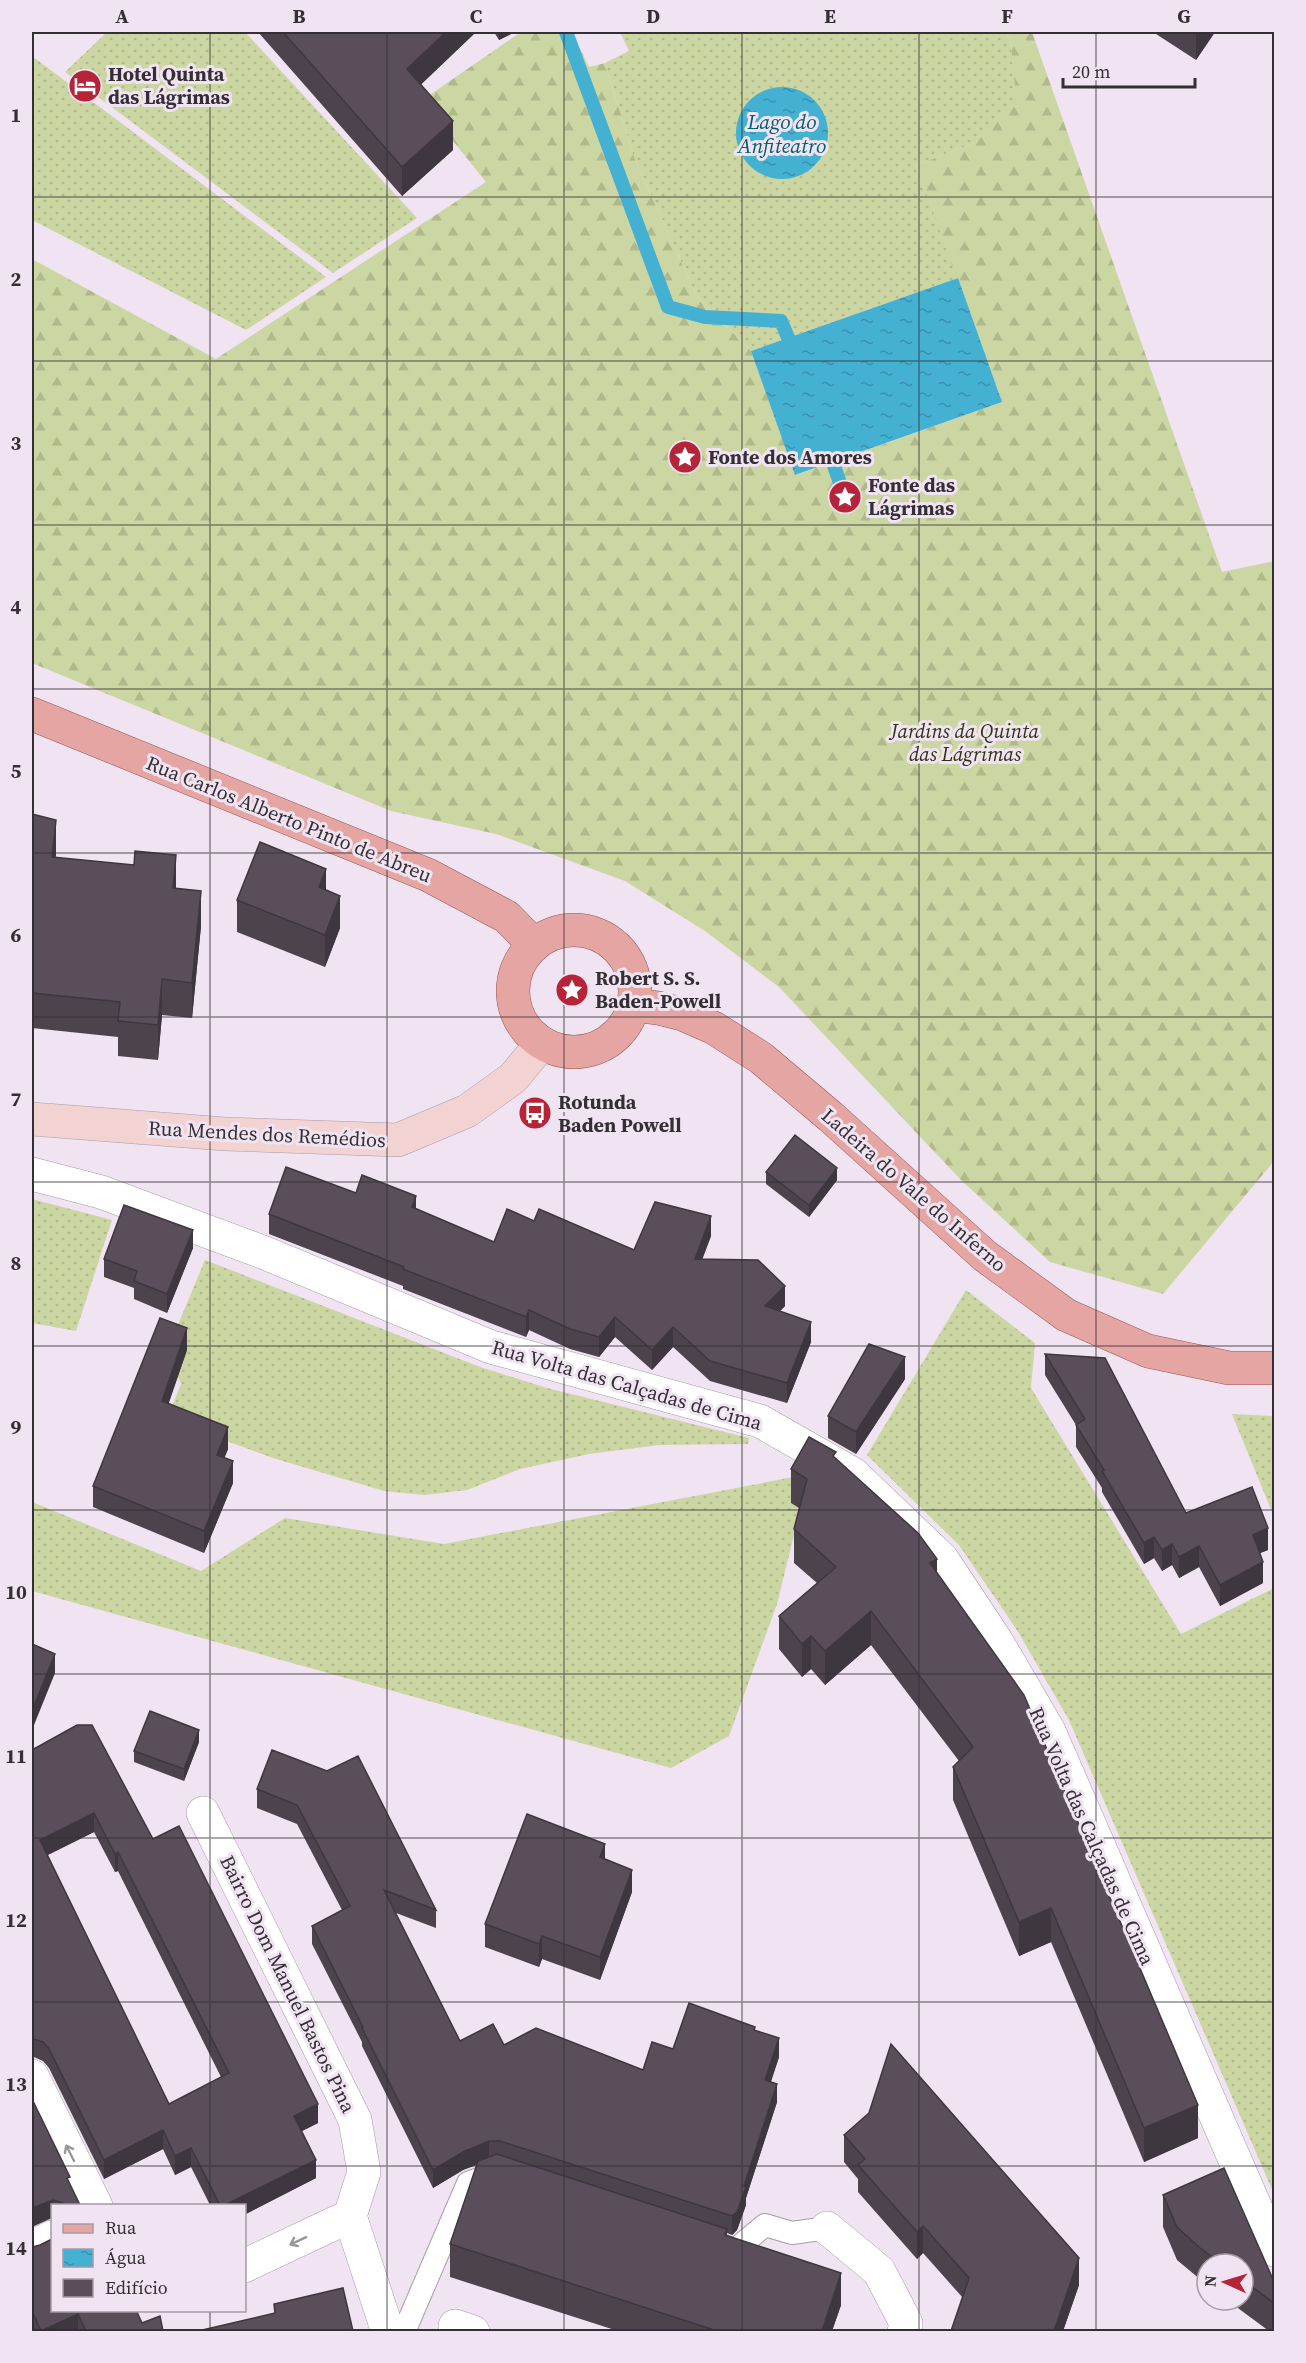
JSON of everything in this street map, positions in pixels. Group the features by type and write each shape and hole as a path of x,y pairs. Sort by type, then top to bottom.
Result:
{"main road":[{"name":"Rua Carlos Alberto Pinto de Abreu","path":"32,714 428,875 507,917 534,945"},
{"path":"576,930 593,933 609,940 621,952 630,967 635,984 633,1005 620,1032 607,1042 591,1050 574,1052 558,1050 542,1043 527,1029 517,1012 513,993 516,974 525,954 534,945 559,932 576,930"},
{"name":"Ladeira do Vale do Inferno","path":"633,1005 682,1014 714,1028 761,1058 831,1117 985,1257 1066,1315 1148,1351 1229,1368 1275,1368"}],"street":[{"name":"Rua Mendes dos Remédios","path":"32,1119 225,1134 398,1140 466,1112 513,1078 542,1043"},
{"name":"Rua Volta das Calçadas de Cima","path":"32,1174 101,1192 265,1253 491,1347 760,1421 853,1474 942,1559 997,1642 1049,1731 1275,2250"},
{"name":"Bairro Dom Manuel Bastos Pina","path":"203,1813 355,2120 364,2172 350,2216"},
{"path":"32,2076 96,2204"},
{"path":"246,2265 350,2216 388,2331"},
{"path":"827,2228 879,2271 906,2323 904,2331"},
{"path":"32,2247 51,2237"}],"lane":[{"path":"404,2331 468,2183 497,2172 520,2180"},
{"path":"701,2239 735,2250 765,2225 792,2232 827,2228"}],"green space":[{"path":"107,32 245,32 417,218 333,273 65,72"},
{"name":"Jardins da Quinta das Lágrimas","path":"521,32 572,32 589,67 605,63 634,157 696,295 751,351 796,475 1002,402 916,165 975,143 1017,104 1010,40 1005,32 1032,32 1222,572 1274,561 1274,1161 1163,1294 1050,1262 961,1180 779,987 705,931 625,881 496,834 391,811 32,663 32,259 216,359 486,182 421,101"},
{"path":"620,32 1005,32 1010,40 1018,104 975,143 916,165 958,278 751,351 696,295 634,157 605,63 629,51"},
{"path":"32,56 326,277 246,330 32,220"},
{"path":"32,1199 112,1220 76,1331 32,1323"},
{"path":"205,1260 480,1367 547,1388 749,1438 748,1444 659,1445 589,1454 520,1469 467,1490 424,1495 384,1491 273,1458 167,1419 181,1384 167,1351"},
{"path":"966,1290 1035,1343 1031,1388 1181,1634 1274,1588 1274,2194 1069,1720 1017,1630 959,1545 867,1455"},
{"path":"1232,1414 1274,1416 1274,1517"},
{"path":"809,1474 777,1604 729,1736 671,1768 32,1591 32,1502 201,1571 285,1518 444,1544"}],"water":[{"name":"Lago do Anfiteatro","path":"782,87 799,91 814,101 824,116 828,133 824,150 814,165 799,175 782,179 765,175 750,165 740,150 736,133 740,116 750,101 765,91"},
{"path":"958,278 1002,402 795,475 751,351"}],"building":[{"path":"283,32 446,32 407,69 453,121 402,167"},
{"path":"32,814 56,820 52,857 134,865 135,851 176,855 173,888 201,891 192,983 162,979 158,1025 118,1021 120,1002 32,993"},
{"path":"260,842 326,869 319,887 340,896 325,935 237,900"},
{"path":"795,1135 837,1168 809,1205 766,1172"},
{"path":"286,1167 356,1193 362,1175 416,1196 412,1207 494,1242 507,1209 534,1221 539,1209 634,1250 655,1202 711,1216 695,1259 758,1260 785,1286 765,1306 811,1322 787,1383 710,1361 673,1327 652,1350 615,1317 599,1337 570,1329 529,1310 526,1317 269,1214"},
{"path":"124,1205 193,1230 167,1294 134,1281 137,1271 104,1259"},
{"path":"160,1318 187,1328 162,1401 228,1427 217,1455 233,1461 204,1531 93,1486"},
{"path":"869,1344 905,1357 856,1432 828,1416"},
{"path":"1045,1354 1105,1358 1186,1513 1252,1487 1268,1528 1253,1535 1263,1562 1220,1585 1199,1546 1179,1557 1172,1544 1162,1550 1154,1537 1144,1543 1076,1425 1085,1419"},
{"path":"809,1437 836,1452 833,1456 918,1533 937,1559 930,1563 1024,1695 1198,2105 1144,2128 1051,1908 1019,1922 953,1767 973,1747 871,1611 825,1651 811,1636 802,1644 779,1616 836,1567 794,1529 807,1479 791,1469"},
{"path":"32,1644 55,1654 32,1711"},
{"path":"150,1711 199,1730 184,1769 134,1751"},
{"path":"77,1725 92,1725 153,1839 179,1826 318,2104 294,2116 316,2160 227,2204 219,2204 191,2148 175,2156 163,2130 104,2160 49,2049 43,2042 32,2039 32,1750","holes":["94,1813 115,1854 118,1852 229,2073 169,2104 40,1840"]},
{"path":"272,1750 327,1771 358,1756 436,1910 384,1890 460,2041 493,2024 504,2045 536,2028 643,2070 652,2042 673,2049 689,2003 779,2038 765,2080 777,2084 737,2212 732,2216 500,2141 489,2141 463,2152 433,2170 312,1926 350,1906 297,1805 257,1789"},
{"path":"527,1814 605,1844 600,1857 632,1870 600,1957 542,1936 539,1944 485,1924"},
{"path":"891,2044 1079,2258 1054,2331 951,2331 969,2278 923,2226 917,2232 858,2165 865,2159 844,2135 869,2113"},
{"path":"32,2099 70,2177 67,2178 80,2204 64,2204 53,2200 32,2208"},
{"path":"497,2154 727,2229 725,2235 841,2273 822,2331 717,2331 450,2244 478,2161"},
{"path":"1224,2168 1275,2284 1275,2304 1255,2289 1255,2252 1206,2252 1177,2227 1163,2195"},
{"path":"51,2240 51,2312 137,2312 142,2323 160,2316 163,2331 86,2331 78,2314 41,2331 32,2311 32,2247"},
{"path":"343,2288 353,2331 198,2331 275,2313 274,2304"}],"waterway":[{"path":"566,32 668,307 705,317 781,321 795,354"},
{"path":"827,446 845,497"}],"place":[{"name":"Hotel Quinta das Lágrimas","path":"85,86"},
{"name":"Fonte dos Amores","path":"685,457"},
{"name":"Fonte das Lágrimas","path":"845,497"},
{"name":"Robert S. S. Baden-Powell","path":"572,990"},
{"name":"Rotunda Baden Powell","path":"535,1113"}]}
